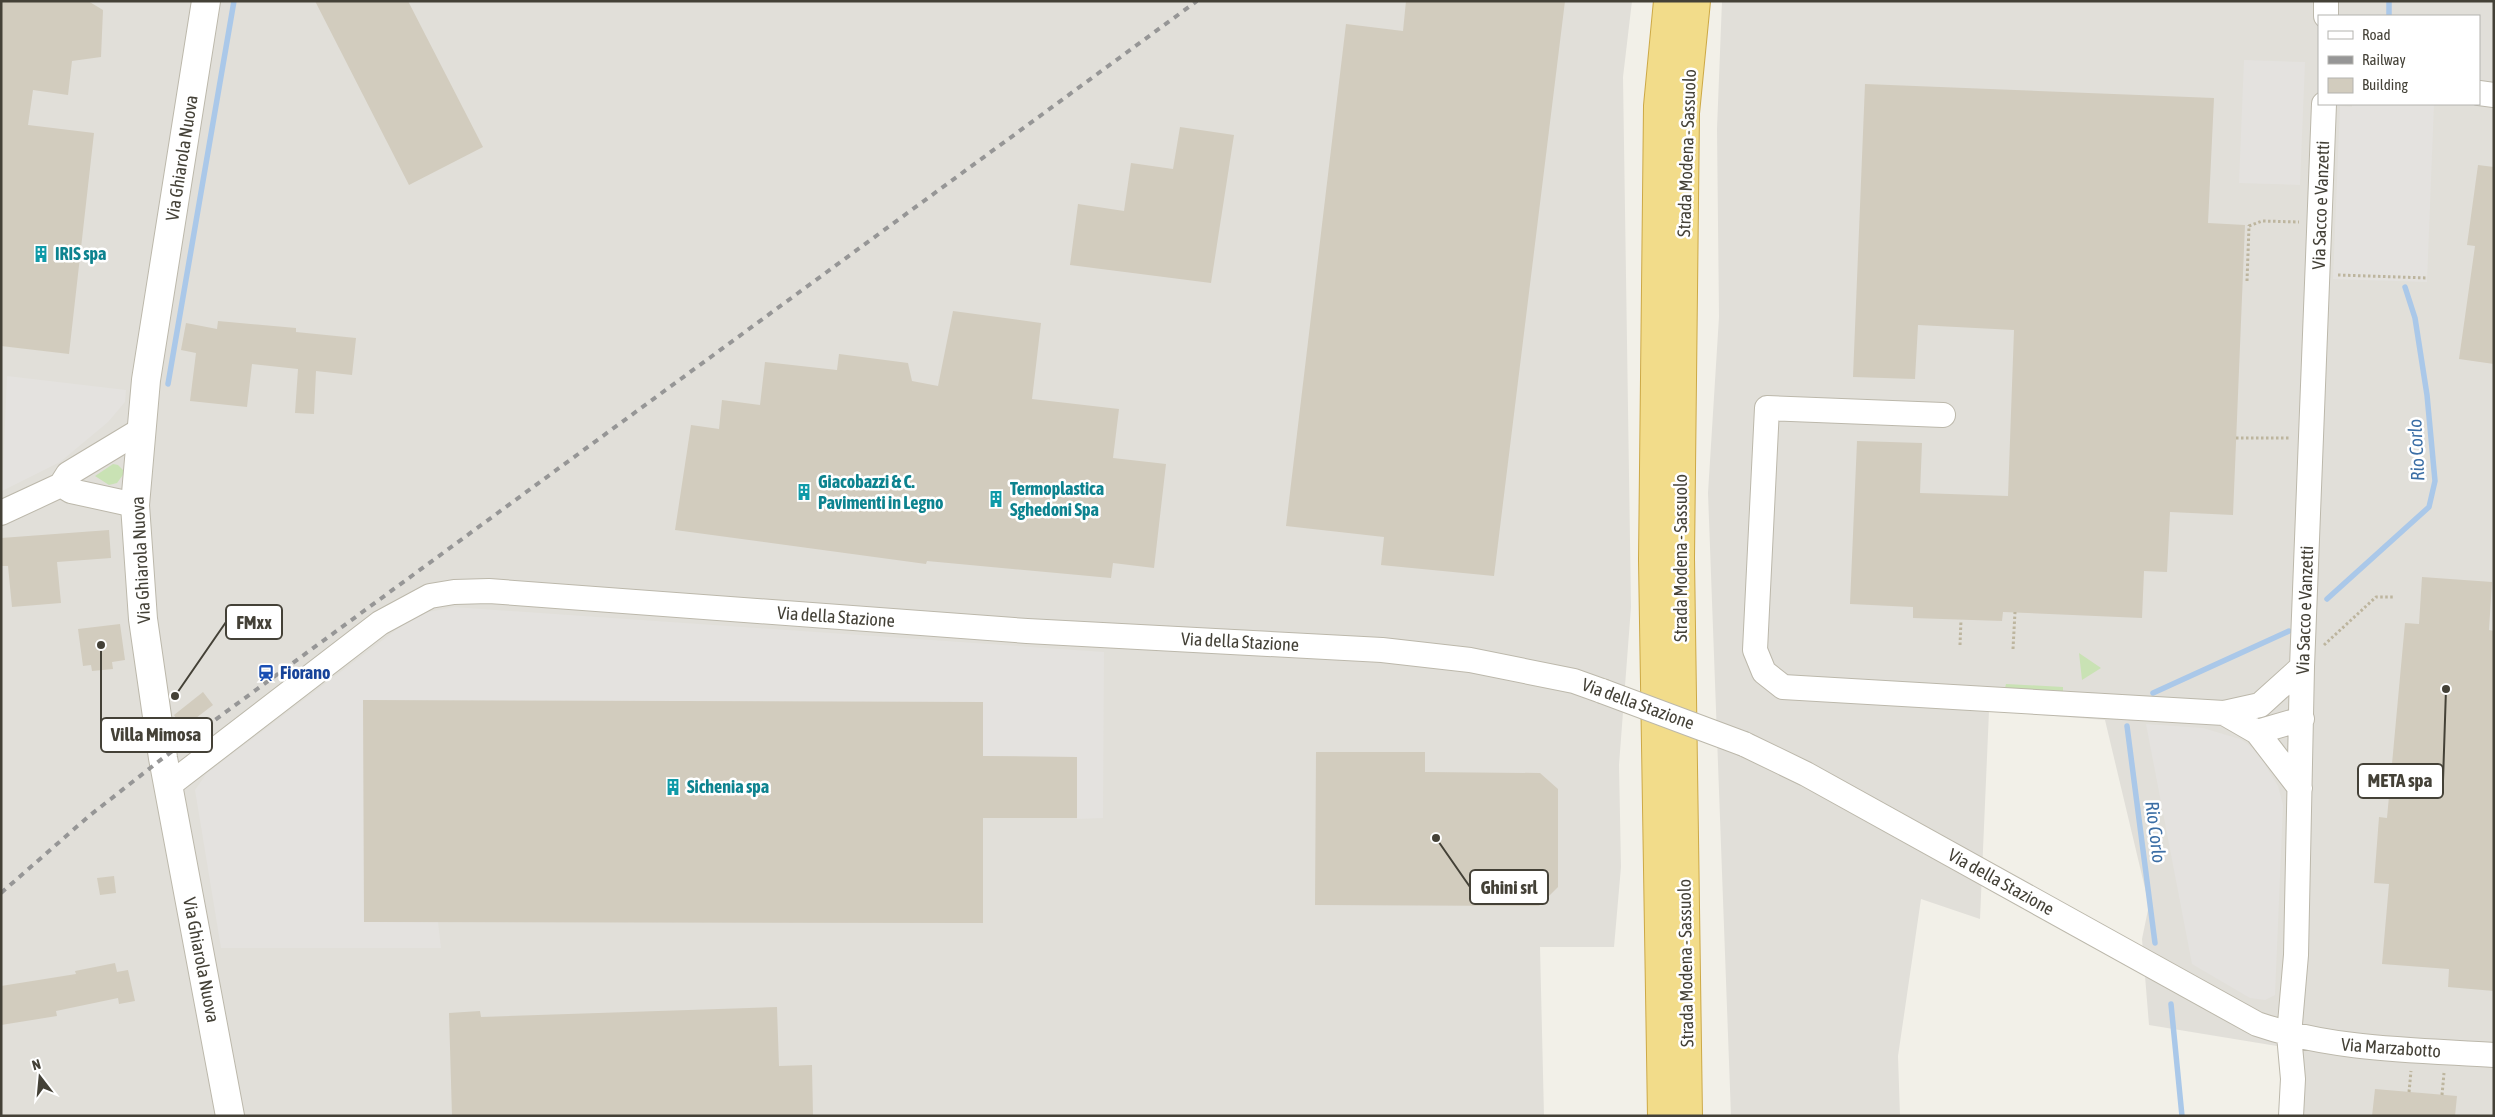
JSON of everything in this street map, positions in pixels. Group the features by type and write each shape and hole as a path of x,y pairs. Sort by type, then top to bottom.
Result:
{"highway":[{"name":"Strada Modena - Sassuolo","path":"1662,1116 1653,560 1658,106 1668,1"},
{"name":"Strada Modena - Sassuolo","path":"1688,1116 1680,548 1685,113 1696,1"}],"street":[{"name":"Via Ghiarola Nuova","path":"206,1 148,365 135,505 143,619 168,786 230,1116"},
{"path":"2326,1 2326,15"},
{"path":"2480,93 2494,95"},
{"name":"Via Sacco e Vanzetti","path":"2291,1116 2293,1079 2289,1035 2296,964 2302,666 2324,105"},
{"path":"1942,415 1767,408 1755,650 1764,672 1783,687 2224,713 2260,705 2302,666"},
{"path":"1,513 61,485 68,474 141,430"},
{"path":"61,485 71,491 135,505"},
{"name":"Via della Stazione","path":"168,786 380,623 430,596 454,592 489,591 1027,631 1382,650 1470,660 1574,681 1744,744 1806,774 2257,1024 2289,1035"},
{"path":"2260,705 2302,719"},
{"path":"2224,713 2257,732 2300,788"},
{"path":"2257,732 2302,719"},
{"name":"Via Marzabotto","path":"2289,1035 2329,1043 2494,1055"}],"path":[{"path":"2247,281 2249,226 2262,221 2302,222"},
{"path":"2332,275 2427,278"},
{"path":"2236,438 2296,438"},
{"path":"2322,647 2376,597 2393,597"},
{"path":"2014,649 2015,612"},
{"path":"1960,645 1961,620"},
{"path":"2409,1092 2411,1066"},
{"path":"2442,1095 2444,1068"}],"shaded area":[{"path":"1,1 1632,1 1623,77 1631,607 1619,765 1621,867 1614,947 1540,947 1544,1116 1,1116"},
{"path":"1722,1 2494,1 2494,1116 2281,1116 2283,1047 2149,1025 2142,939 2149,905 2105,720 1989,711 1980,919 1921,899 1898,1056 1900,1116 1731,1116 1708,493 1719,317 1717,129"},
{"path":"2244,60 2305,62 2300,185 2239,183"},
{"path":"2352,105 2434,105 2427,282 2333,279 2340,106 2352,107"},
{"path":"7,376 126,390 125,402 108,422 60,462 2,491"},
{"path":"454,607 1104,652 1103,818 1077,819 1077,757 983,756 983,702 363,701 438,922 441,948 221,948 195,790 207,773 412,618 423,613"},
{"path":"2146,724 2203,728 2240,739 2256,750 2278,786 2283,805 2275,995 2265,1000 2250,998 2192,964"}],"green space":[{"path":"113,464 118,465 125,472 117,483 109,485 95,476"},
{"path":"2079,653 2101,668 2082,680"},
{"path":"2006,684 2063,687 2063,691 2005,688"}],"building":[{"name":"IRIS spa","path":"1,1 88,1 103,10 101,57 72,61 68,95 33,90 28,125 94,133 69,354 1,346"},
{"path":"315,1 408,1 483,147 409,185"},
{"path":"1406,1 1565,1 1494,576 1381,565 1384,537 1286,526 1346,24 1403,31"},
{"path":"1865,84 2214,98 2208,223 2245,225 2233,515 2170,512 2167,572 2144,571 2142,618 2003,612 2002,621 1913,618 1913,607 1850,604 1857,441 1922,443 1920,493 2008,496 2014,330 1918,325 1915,379 1853,377"},
{"path":"1180,127 1234,135 1211,283 1070,265 1078,204 1124,211 1131,163 1173,169"},
{"path":"2478,165 2494,167 2494,364 2459,359 2475,246 2467,245"},
{"path":"953,311 1041,323 1032,399 1119,409 1113,458 1166,464 1154,568 1113,563 1111,578 927,561 926,564 675,530 691,425 719,429 722,400 760,405 765,362 837,370 839,354 908,363 912,381 938,386"},
{"path":"218,321 296,328 296,332 356,338 352,375 316,371 314,414 295,413 298,369 252,364 247,407 190,401 196,353 181,350 186,323 217,329"},
{"path":"109,530 111,558 57,562 61,603 12,607 8,566 1,566 1,538"},
{"path":"2422,577 2492,582 2489,630 2494,631 2494,991 2448,987 2449,969 2382,964 2389,884 2374,883 2379,817 2387,818 2405,623 2419,624"},
{"path":"120,624 125,660 112,662 113,669 92,671 91,665 83,666 78,629"},
{"path":"203,692 213,705 183,728 174,715"},
{"name":"Sichenia spa","path":"363,700 983,702 983,756 1077,757 1077,818 983,818 983,923 364,922"},
{"path":"1316,752 1425,752 1425,772 1540,773 1558,789 1558,887 1539,906 1315,905"},
{"path":"114,876 116,893 100,895 97,878"},
{"path":"115,963 117,972 128,970 135,1001 119,1004 118,998 56,1011 57,1016 1,1025 1,986 76,974 75,971"},
{"path":"777,1007 779,1066 812,1065 813,1116 452,1116 449,1013 480,1011 481,1017"},
{"path":"2375,1089 2457,1096 2455,1116 2372,1116"}],"waterway":[{"path":"168,384 234,1"},
{"name":"Rio Corlo","path":"2389,1 2389,15"},
{"name":"Rio Corlo","path":"2327,599 2429,507 2435,481 2427,395 2415,318 2405,287"},
{"name":"Rio Corlo","path":"2153,693 2289,631"},
{"name":"Rio Corlo","path":"2127,726 2155,943"},
{"name":"Rio Corlo","path":"2171,1004 2182,1116"}],"railway":[{"path":"1,893 89,816 163,758 1197,1"}],"place":[{"name":"IRIS spa","path":"41,254"},
{"name":"Giacobazzi & C. Pavimenti in Legno","path":"804,492"},
{"name":"Termoplastica Sghedoni Spa","path":"996,499"},
{"name":"Villa Mimosa","path":"101,645"},
{"name":"Fiorano","path":"266,673"},
{"name":"META spa","path":"2446,689"},
{"name":"FMxx","path":"175,696"},
{"name":"Sichenia spa","path":"673,787"},
{"name":"Ghini srl","path":"1436,838"}]}
